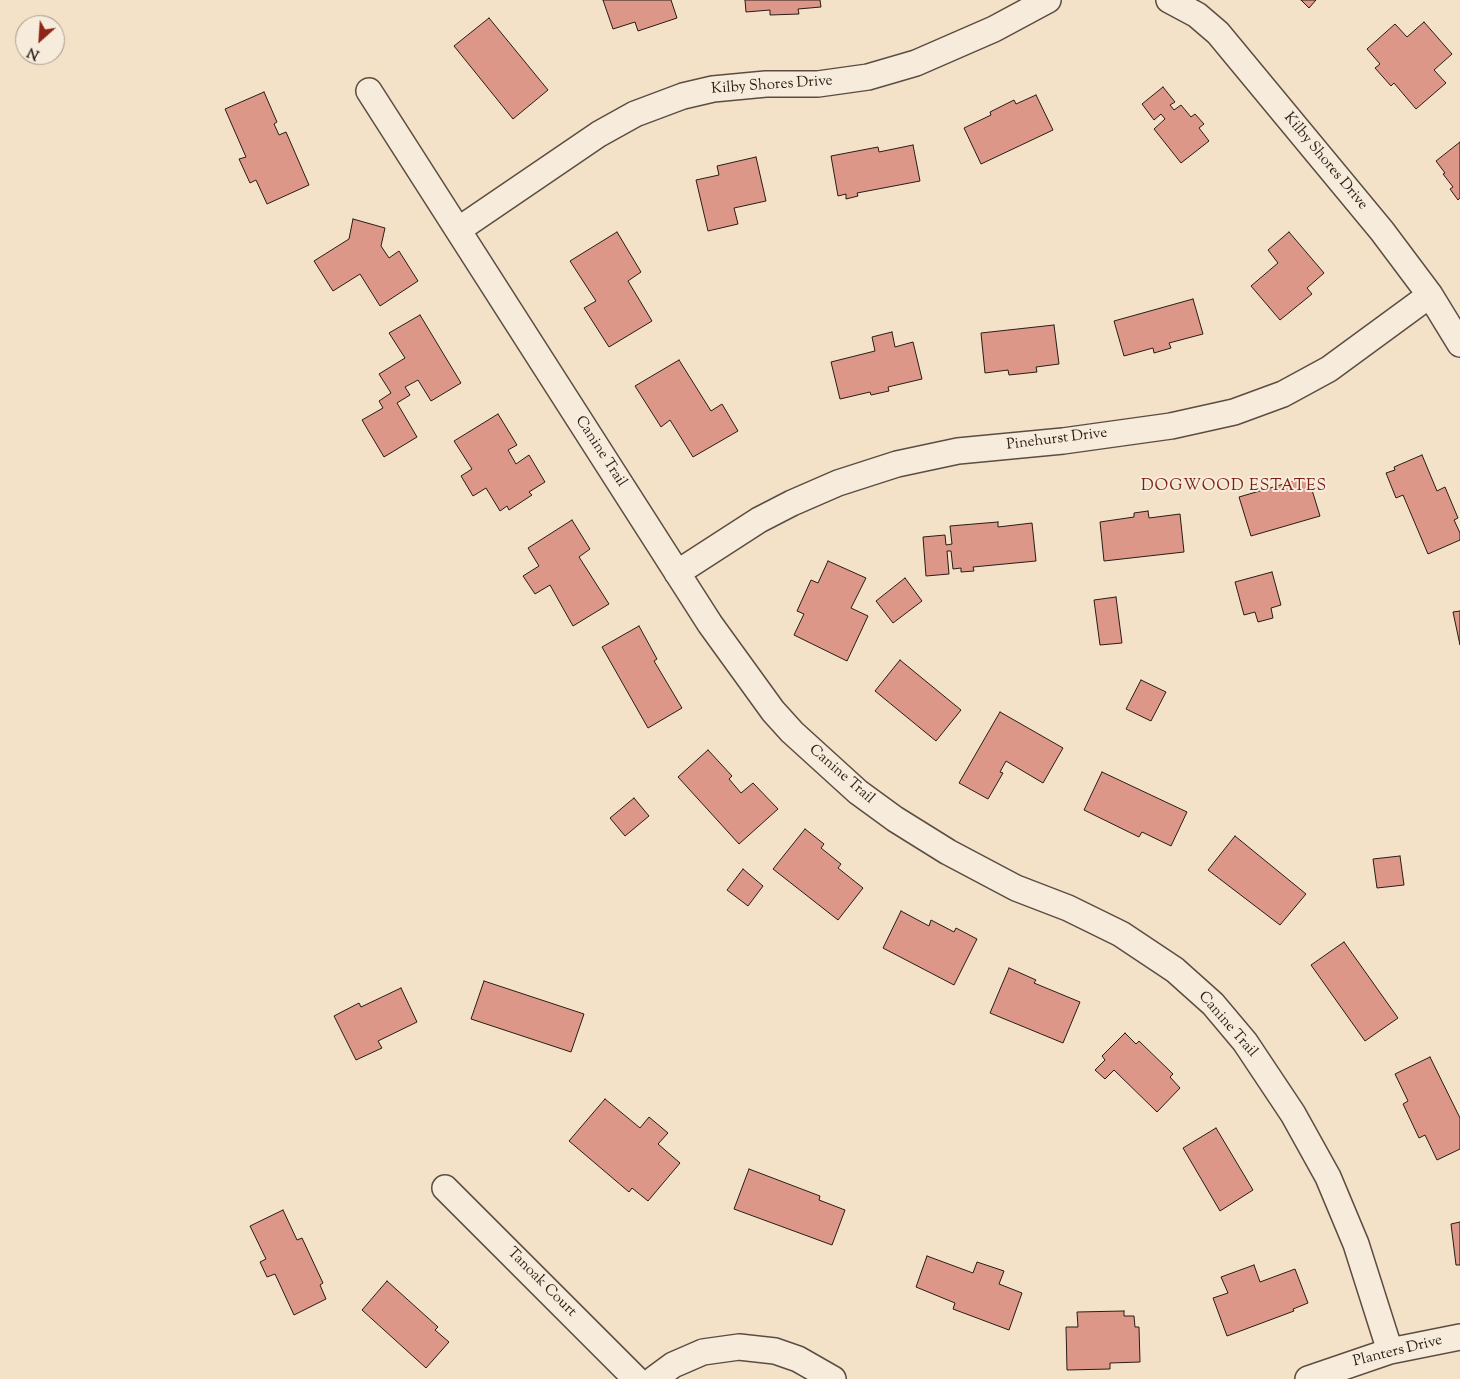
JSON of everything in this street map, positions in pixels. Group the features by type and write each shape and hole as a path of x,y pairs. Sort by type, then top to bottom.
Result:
{"street":[{"name":"Kilby Shores Drive","path":"458,230 599,134 635,114 683,96 713,89 766,84 818,84 868,77 916,63 994,29 1048,0"},
{"name":"Kilby Shores Drive","path":"1170,0 1197,15 1218,33 1382,231 1430,295 1460,344"},
{"name":"Canine Trail","path":"369,91 710,624 773,711 792,732 858,792 895,819 948,852 1016,888 1068,908 1121,934 1176,970 1213,1004 1245,1042 1294,1114 1328,1177 1356,1244 1390,1351"},
{"name":"Pinehurst Drive","path":"677,573 759,520 792,503 838,483 896,464 958,451 1063,441 1171,426 1242,409 1283,394 1329,369 1430,295"},
{"name":"Tanoak Court","path":"446,1188 636,1379"},
{"name":"Planters Drive","path":"1308,1379 1390,1351 1460,1337"},
{"path":"654,1379 673,1365 703,1352 739,1347 775,1351 798,1359 833,1379"}],"building":[{"path":"603,0 671,0 677,18 638,31 635,22 613,29"},
{"path":"745,0 820,0 821,7 798,9 799,14 770,15 770,10 746,12"},
{"path":"1301,0 1316,0 1309,8"},
{"path":"489,18 548,90 513,119 454,46"},
{"path":"1424,22 1452,54 1434,70 1446,83 1416,109 1394,83 1391,86 1375,68 1380,64 1367,49 1395,24 1407,37"},
{"path":"1163,87 1175,102 1170,105 1174,110 1181,105 1191,117 1195,114 1204,124 1199,128 1209,141 1181,163 1154,129 1165,119 1161,114 1154,120 1142,104"},
{"path":"264,92 277,122 274,124 279,135 286,132 309,185 267,204 256,180 250,183 239,159 246,157 225,109"},
{"path":"1036,95 1053,130 981,164 964,128 991,115 990,112 1014,100 1016,104"},
{"path":"1460,142 1460,198 1458,200 1450,189 1453,187 1436,161"},
{"path":"913,145 920,181 857,193 858,196 846,199 846,194 838,196 831,156 878,147 879,152"},
{"path":"756,157 766,201 734,208 738,224 708,231 696,180 719,175 717,166"},
{"path":"353,219 385,228 381,246 389,258 399,251 418,281 380,306 360,274 333,291 314,261 349,239"},
{"path":"617,232 641,272 628,281 652,321 609,347 584,308 596,301 570,261"},
{"path":"1289,232 1324,273 1307,288 1312,294 1280,320 1251,286 1278,263 1268,250"},
{"path":"1193,299 1203,334 1169,343 1171,348 1154,353 1153,348 1124,356 1114,321"},
{"path":"420,315 461,383 431,401 418,380 405,387 410,395 397,403 417,437 384,457 362,420 383,408 379,401 391,393 379,374 405,358 389,333"},
{"path":"1054,325 1059,364 1036,367 1037,372 1009,375 1008,370 985,373 981,333"},
{"path":"892,332 895,347 913,342 922,379 888,387 889,391 871,395 870,392 840,399 831,362 875,351 872,337"},
{"path":"679,360 711,411 722,404 738,431 693,457 670,420 661,427 635,386"},
{"path":"498,414 517,445 508,450 516,464 529,455 545,482 529,492 532,495 509,510 507,506 500,511 486,488 473,496 461,476 472,469 454,441"},
{"path":"1422,455 1437,491 1445,487 1458,518 1454,520 1460,533 1460,540 1428,554 1403,495 1396,498 1386,473 1395,470 1394,467"},
{"path":"1308,477 1320,516 1251,536 1239,497"},
{"path":"1148,511 1149,518 1180,514 1184,552 1104,561 1100,522 1134,517 1134,513"},
{"path":"572,520 590,549 579,557 609,604 573,626 550,585 535,594 523,576 539,566 528,548"},
{"path":"998,522 998,527 1032,523 1036,561 973,567 974,571 961,572 961,568 953,569 951,551 947,551 949,574 926,576 923,537 945,535 946,545 952,544 950,526"},
{"path":"828,561 866,578 851,608 868,616 847,661 794,635 804,614 797,611 811,580 818,583"},
{"path":"1272,572 1281,605 1271,608 1273,618 1258,622 1255,612 1244,615 1235,582"},
{"path":"905,578 922,601 893,623 876,601"},
{"path":"1116,597 1122,643 1100,645 1094,600"},
{"path":"1460,611 1460,645 1453,612"},
{"path":"639,626 657,659 654,661 682,708 648,728 602,647"},
{"path":"900,660 961,710 936,741 875,691"},
{"path":"1141,680 1166,692 1151,721 1126,709"},
{"path":"1000,712 1063,748 1043,783 1006,761 1000,772 1003,773 988,799 959,783"},
{"path":"708,750 732,776 729,779 741,793 753,783 778,809 739,844 678,777"},
{"path":"1102,772 1187,812 1171,846 1142,832 1139,837 1084,810"},
{"path":"634,798 649,816 625,836 610,818"},
{"path":"805,829 824,844 821,848 841,864 838,868 863,888 838,920 773,869"},
{"path":"1235,836 1306,894 1280,925 1208,870"},
{"path":"1400,856 1404,885 1377,888 1373,859"},
{"path":"743,869 763,886 748,906 727,890"},
{"path":"901,911 929,926 931,920 954,932 956,928 977,939 954,985 883,948"},
{"path":"1344,942 1398,1018 1365,1041 1311,965"},
{"path":"1009,968 1036,980 1034,983 1080,1002 1063,1043 990,1013"},
{"path":"484,981 584,1014 571,1052 471,1019"},
{"path":"401,988 417,1022 378,1041 382,1048 356,1060 334,1016 359,1003 361,1007"},
{"path":"1125,1033 1136,1044 1139,1041 1173,1074 1170,1077 1180,1088 1157,1112 1114,1070 1105,1079 1095,1070 1105,1060 1102,1056"},
{"path":"1430,1057 1460,1118 1460,1149 1437,1160 1425,1135 1419,1138 1403,1104 1408,1101 1395,1074"},
{"path":"605,1099 640,1128 649,1117 668,1133 658,1144 680,1163 648,1201 632,1188 629,1192 569,1141"},
{"path":"1216,1128 1253,1190 1220,1211 1183,1148"},
{"path":"749,1169 820,1196 819,1200 845,1210 832,1245 734,1209"},
{"path":"283,1210 297,1240 302,1238 323,1283 320,1285 326,1299 294,1315 275,1274 267,1277 260,1262 266,1259 250,1226"},
{"path":"1460,1222 1460,1265 1456,1265 1451,1224"},
{"path":"927,1256 973,1273 977,1262 1004,1271 999,1284 1022,1293 1009,1330 953,1309 955,1303 916,1287"},
{"path":"1254,1265 1260,1282 1295,1269 1308,1303 1293,1309 1294,1311 1227,1336 1213,1298 1228,1293 1221,1277"},
{"path":"387,1281 438,1327 435,1330 449,1342 426,1368 362,1310"},
{"path":"1124,1311 1124,1316 1134,1316 1135,1327 1139,1327 1140,1362 1110,1363 1110,1369 1067,1370 1066,1327 1078,1327 1077,1312"}],"district":[{"name":"DOGWOOD ESTATES","path":"1234,487"}]}
